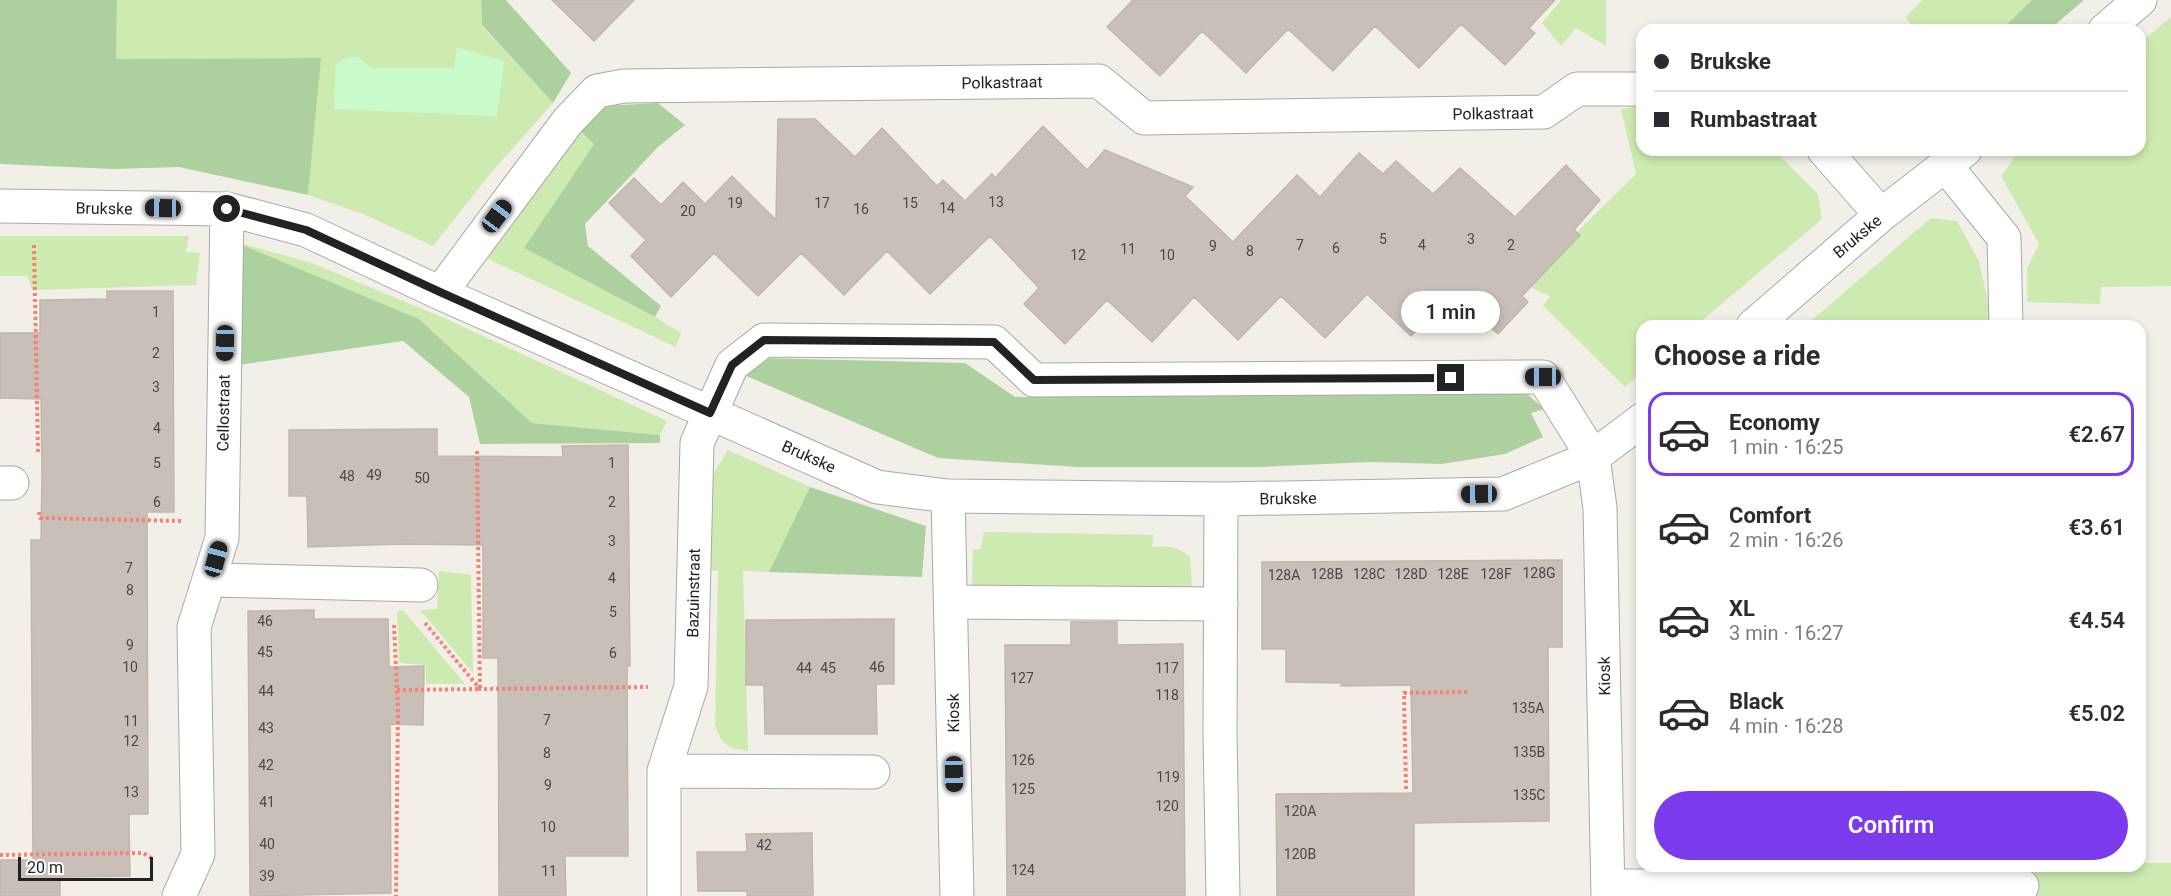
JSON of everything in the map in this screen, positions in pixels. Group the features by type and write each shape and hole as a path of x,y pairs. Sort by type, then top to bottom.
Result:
{"street":[{"path":"2112,24 2140,0"},
{"name":"Polkastraat","path":"440,292 568,121 597,92 624,86 1099,81 1144,118 1544,112 1577,89 1636,89"},
{"path":"1829,156 1881,215"},
{"path":"1955,158 2004,238 2006,320"},
{"name":"Brukske","path":"1760,320 1881,215 1955,158"},
{"name":"Brukske","path":"0,206 227,209 306,230 878,487 948,496 1221,499 1503,494 1593,456 1636,424"},
{"name":"Cellostraat","path":"182,889 198,854 194,627 222,538 227,209"},
{"name":"Bazuinstraat","path":"664,896 664,771 691,686 697,443 732,365 764,340 994,342 1034,380 1543,377 1593,456"},
{"name":"Kiosk","path":"1593,456 1600,508 1608,891"},
{"name":"Kiosk","path":"948,496 957,896"},
{"path":"1221,499 1223,896"},
{"path":"210,580 407,585"},
{"path":"951,602 1221,604"},
{"path":"664,771 873,772"},
{"path":"1608,891 2022,883"}],"path":[{"path":"34,207 38,458"},
{"path":"477,451 480,689"},
{"path":"39,509 39,518 222,522"},
{"path":"407,585 480,689"},
{"path":"396,896 398,690 407,585"},
{"path":"398,690 691,686"},
{"path":"1406,789 1404,693 1470,692"},
{"path":"0,855 143,853 182,889"}],"green space":[{"path":"0,0 117,0 116,59 321,58 308,195 179,167 114,169 0,164"},
{"path":"117,0 481,0 482,26 553,103 491,173 433,246 363,214 308,195 320,58 116,59","holes":["457,48 504,61 496,116 334,108 336,64 372,68 455,68"]},
{"path":"481,0 506,0 571,73 553,103 482,25"},
{"path":"1561,0 1606,0 1606,46 1576,28 1561,46 1542,23"},
{"path":"1923,0 2032,0 2007,24 1911,24 1905,18"},
{"path":"2032,0 2084,0 2056,24 2007,24"},
{"path":"2171,17 2171,286 2101,287 2100,304 2027,302 2027,268 2039,244 2001,176 2016,156 2146,156 2146,38"},
{"path":"457,48 504,61 497,116 334,109 336,64 346,58 358,57 372,68 454,68"},
{"path":"658,103 685,125 658,147 585,224 588,246 661,306 655,317 524,248 594,144 580,131 603,106"},
{"path":"1636,107 1636,156 1780,156 1818,194 1822,219 1703,320 1636,320 1636,377 1625,387 1543,306 1550,296 1524,284 1636,174 1621,109"},
{"path":"580,131 594,144 524,248 681,333 676,347 484,257"},
{"path":"1931,218 1957,221 1979,261 1992,320 1812,320"},
{"path":"0,236 189,236 186,252 200,253 196,285 32,290 28,276 0,276"},
{"path":"233,241 312,263 444,318 667,421 660,435 532,423 419,319"},
{"path":"233,241 419,319 532,423 660,435 660,443 480,444 469,397 403,341 238,365"},
{"path":"759,358 965,363 1015,397 1525,392 1544,409 1531,413 1543,437 1505,454 1442,464 1370,462 1258,467 1077,467 938,458 744,375"},
{"path":"728,450 810,487 769,572 743,571 748,751 726,744 715,725 718,571 706,570 710,479"},
{"path":"810,487 926,526 922,577 769,572"},
{"path":"984,532 1154,535 1152,547 1172,548 1190,557 1192,587 972,587 973,550 981,549"},
{"path":"439,571 471,575 473,673 420,610 437,609"},
{"path":"403,610 465,684 426,684 426,665 399,663 397,612"},
{"path":"2146,863 2171,863 2171,896 2034,896 2035,872 2146,872"}],"building":[{"path":"552,0 634,0 594,41"},
{"path":"1133,0 1555,0 1529,28 1535,33 1505,65 1461,24 1419,68 1375,26 1333,71 1288,29 1246,73 1202,31 1160,76 1107,27"},
{"path":"778,119 815,119 855,157 882,128 937,186 943,180 965,201 992,174 995,178 1043,126 1087,170 1105,150 1193,187 1185,196 1233,242 1297,175 1320,197 1359,153 1383,174 1396,161 1433,194 1460,168 1515,217 1566,165 1600,200 1574,230 1580,235 1522,296 1528,302 1498,334 1453,291 1411,336 1367,294 1325,338 1281,296 1238,340 1194,297 1152,342 1107,300 1065,344 1024,304 1039,288 990,236 930,294 887,251 844,295 801,253 758,296 714,253 671,297 631,256 646,240 609,203 634,178 661,205 683,182 705,204 732,176 776,220"},
{"path":"107,291 173,291 174,512 147,512 148,814 129,814 130,876 60,877 60,896 0,896 0,860 33,860 31,540 41,540 42,476 41,399 0,398 0,333 40,333 40,300 107,299"},
{"path":"437,429 437,456 563,457 562,446 628,445 630,666 627,666 628,856 565,856 566,896 499,896 498,658 483,658 483,545 401,544 308,547 307,496 289,496 289,430"},
{"path":"1562,560 1562,647 1548,647 1549,821 1414,823 1414,896 1277,896 1276,794 1413,793 1411,685 1341,686 1342,683 1286,682 1286,649 1262,649 1262,562"},
{"path":"314,610 314,619 388,619 389,667 424,666 423,725 390,724 391,893 250,896 248,611"},
{"path":"894,619 894,684 876,684 877,734 765,734 764,685 746,685 746,620"},
{"path":"1071,622 1117,622 1117,645 1183,644 1185,896 1007,896 1005,645 1071,645"},
{"path":"812,833 813,896 747,896 747,891 698,891 697,852 747,852 746,834"}],"route":[{"path":"227,209 306,230 710,413 732,365 764,340 994,342 1034,380 1451,378"}]}
